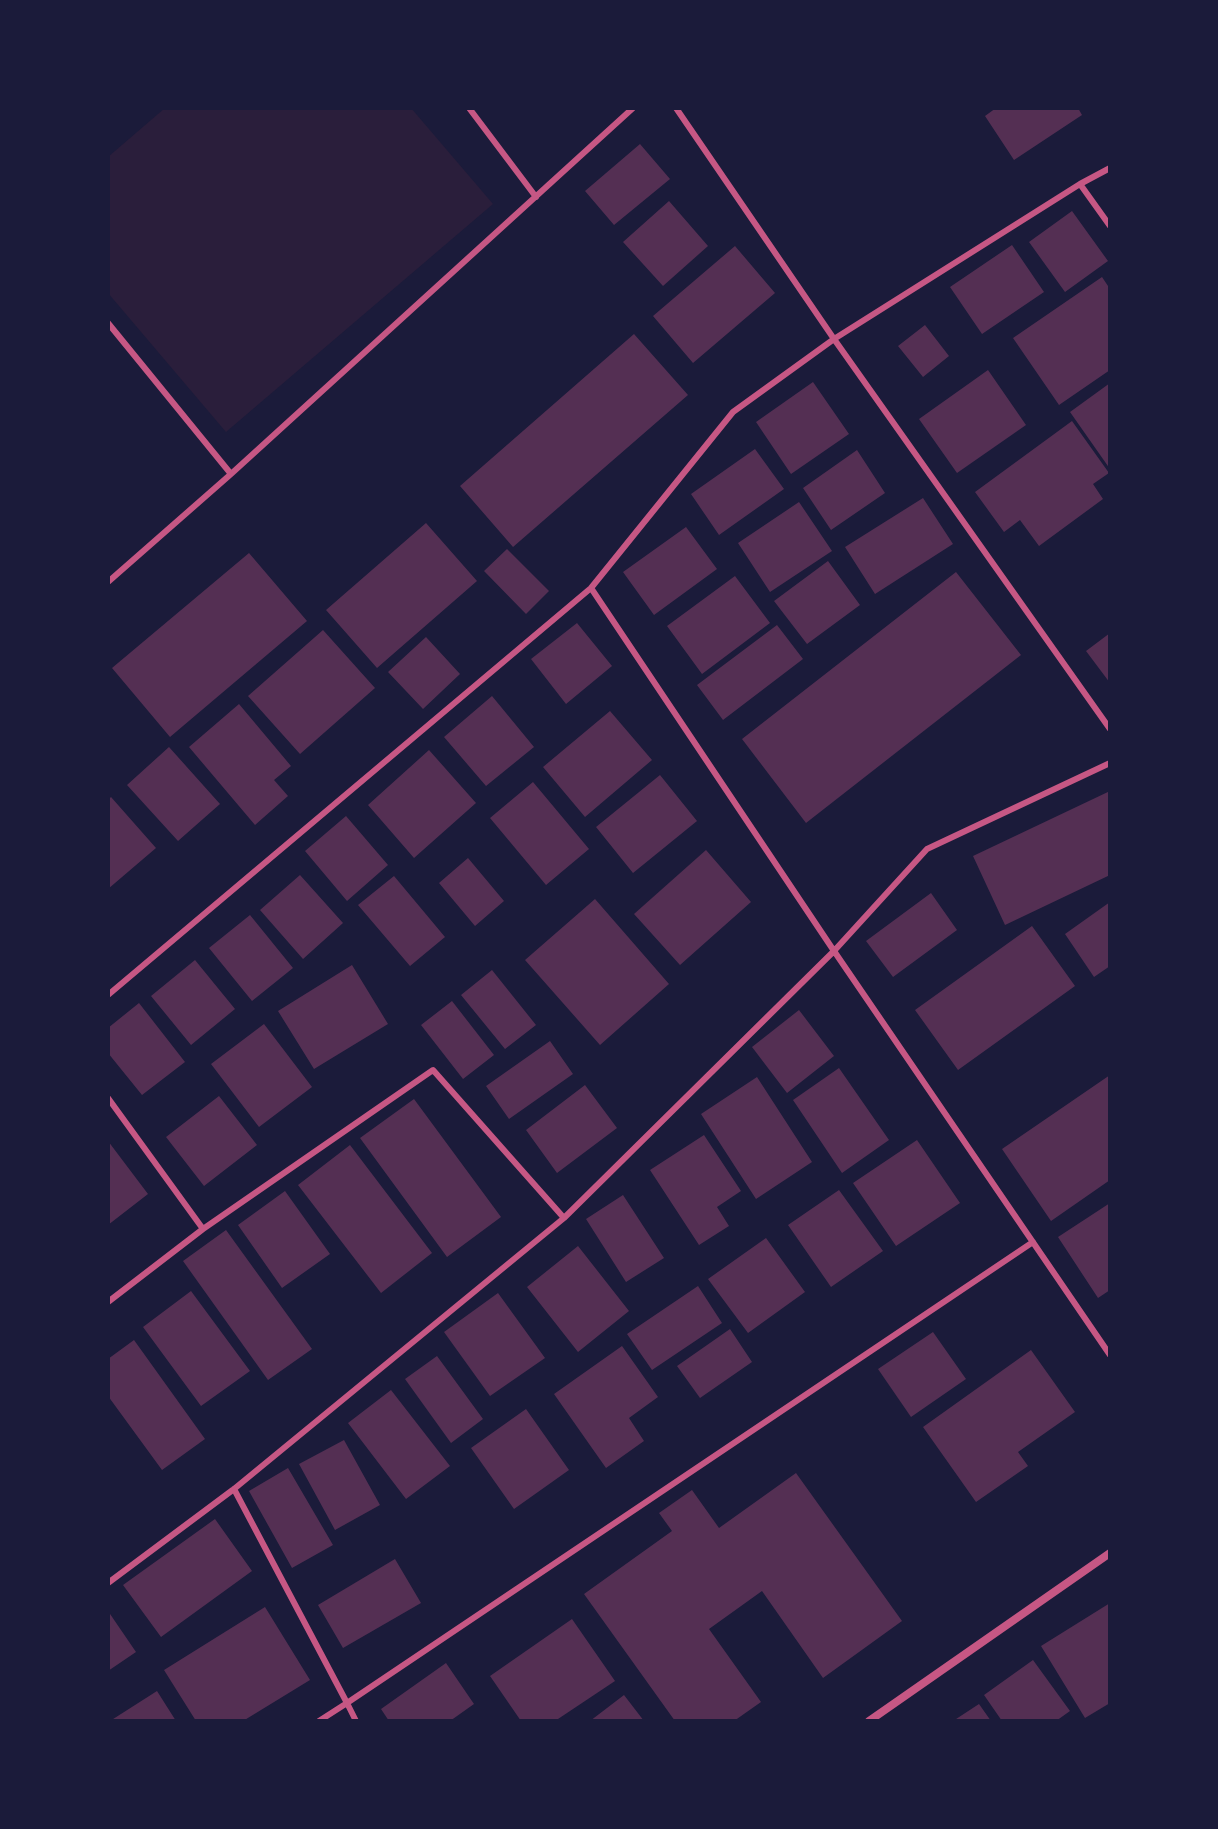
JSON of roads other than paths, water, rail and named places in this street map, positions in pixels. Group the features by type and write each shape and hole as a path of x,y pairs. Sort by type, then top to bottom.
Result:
{"street":[{"path":"869,1721 1110,1553"}],"lane":[{"path":"469,108 536,197"},
{"path":"108,582 633,108"},
{"path":"676,108 834,339 1110,729"},
{"path":"108,995 591,588 733,412 834,339 1110,168"},
{"path":"1080,184 1110,226"},
{"path":"108,323 231,474"},
{"path":"591,588 1110,1355"},
{"path":"108,1583 234,1489 564,1218 834,951 927,849 1110,763"},
{"path":"108,1302 203,1229 433,1070 564,1218"},
{"path":"108,1098 203,1229"},
{"path":"319,1721 1033,1242"},
{"path":"234,1489 356,1721"}]}
